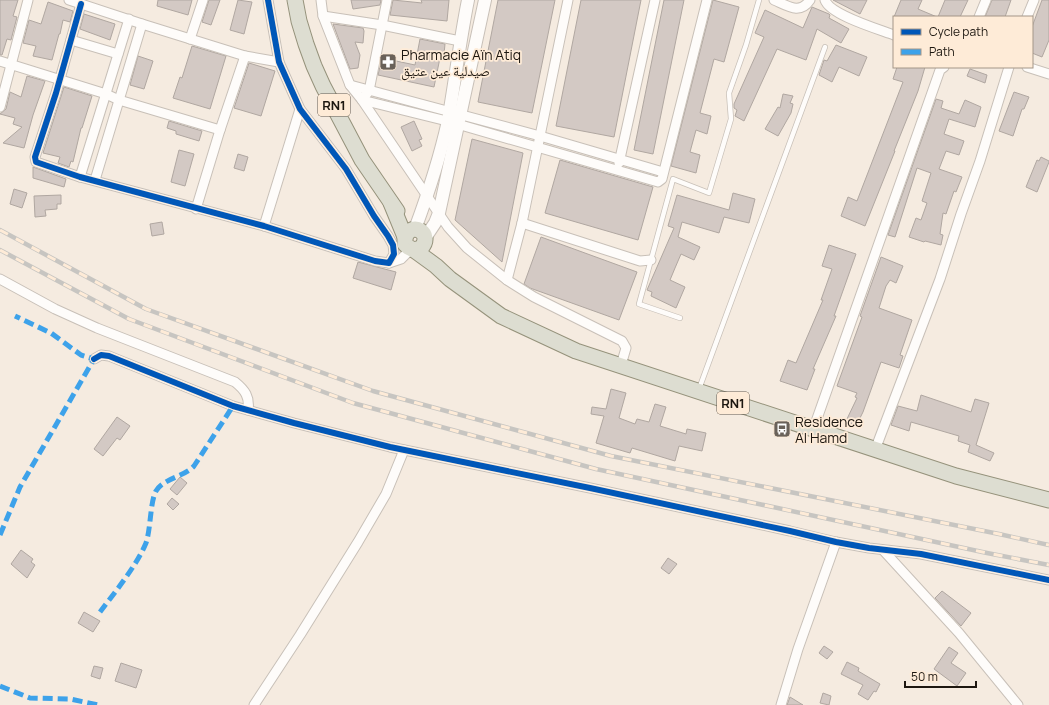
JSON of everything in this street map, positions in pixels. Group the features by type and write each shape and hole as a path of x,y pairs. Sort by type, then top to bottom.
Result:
{"main road":[{"name":"RN1","path":"295,0 299,21 306,44 323,86 362,160 390,203 415,240 436,266 450,279 501,316 576,351 698,392 956,476 1049,500"}],"street":[{"path":"0,107 28,0"},
{"path":"69,0 245,56 279,62"},
{"path":"190,39 203,0"},
{"path":"268,0 279,62 300,109 346,169 374,216 388,236 394,254 389,263"},
{"path":"321,0 323,16 350,85 362,100 448,227 467,248 507,280 534,297 622,341 626,348 621,365"},
{"path":"362,100 369,91 387,0"},
{"path":"81,4 35,160 42,164 80,177 264,226 375,261 389,263 401,260 415,240 435,223 439,213 454,118 460,41 468,0"},
{"path":"415,240 454,118 485,0"},
{"path":"507,280 522,223 568,0"},
{"path":"618,171 619,158 655,0"},
{"path":"350,85 454,118 537,148 658,182 662,180 707,0"},
{"path":"774,0 795,9 804,7 810,0"},
{"path":"825,0 827,5 836,12 893,35"},
{"path":"979,16 986,0"},
{"path":"1027,16 1034,0"},
{"path":"323,16 382,25 460,41"},
{"path":"80,177 129,19"},
{"path":"95,180 142,24"},
{"path":"71,40 118,54"},
{"path":"196,209 220,130 245,56"},
{"path":"0,61 106,94 119,100 220,130"},
{"path":"813,430 940,70 943,68"},
{"path":"875,450 940,279 980,161 1009,68"},
{"path":"1030,68 1049,74"},
{"path":"362,100 540,136 663,172"},
{"path":"264,226 300,109"},
{"path":"522,223 640,261 651,260"},
{"path":"0,279 55,309 235,382 246,393 249,401 248,410"},
{"path":"94,359 101,355 109,356 233,406 300,425 404,450 590,488 836,542 883,550 921,554 1049,580"},
{"path":"254,705 300,635 362,535 386,494 404,450"},
{"path":"781,705 798,649 836,542"},
{"path":"883,550 959,633 1018,705"}],"lane":[{"path":"680,318 639,304 673,179 709,193 731,120 729,93 746,45 759,0"},
{"path":"698,392 826,47"}],"building":[{"path":"0,0 18,0 13,16 17,17 11,40 7,39 2,55 0,55"},
{"path":"158,0 192,0 188,15 157,6"},
{"path":"209,0 220,0 211,25 202,22"},
{"path":"238,0 252,2 244,34 230,30"},
{"path":"351,0 381,0 380,5 353,9"},
{"path":"393,0 422,3 421,0 449,0 447,21 390,15"},
{"path":"498,0 555,0 532,113 478,102"},
{"path":"581,0 641,0 614,137 556,126"},
{"path":"664,0 684,0 653,154 634,150"},
{"path":"713,0 739,7 724,62 714,59 700,113 711,116 707,134 696,130 690,152 700,155 696,173 671,166"},
{"path":"833,0 867,0 860,14"},
{"path":"901,0 922,0 918,9 935,16 894,16"},
{"path":"945,0 968,0 960,16 938,16"},
{"path":"992,0 1011,0 1005,16 985,16"},
{"path":"1042,0 1049,0 1049,40 1042,57 1033,53 1033,24"},
{"path":"48,2 73,11 70,22 63,20 52,60 33,56 36,46 23,43 29,20 41,24"},
{"path":"812,7 829,14 829,18 849,29 841,43 817,29 806,60 777,49 744,121 735,116 737,110 734,108 734,104 764,37 755,33 765,10 803,28"},
{"path":"84,14 115,24 110,40 80,29"},
{"path":"333,24 363,28 363,43 355,42 360,55 358,68 350,69"},
{"name":"Pharmacie Aïn Atiq صيدلية عين عتيق","path":"420,39 445,44 444,54 441,53 434,87 378,75 382,58 415,65"},
{"path":"836,45 867,57 859,76 839,67 832,82 819,75 824,60 827,61"},
{"path":"192,46 226,56 210,109 173,98 180,77 182,78"},
{"path":"138,56 153,61 144,89 130,85"},
{"path":"249,63 275,71 261,116 234,108"},
{"path":"897,68 925,68 918,91 865,226 841,216 848,197 857,201 903,82 893,79"},
{"path":"970,69 987,75 985,83 967,76"},
{"path":"27,76 45,81 33,115 24,148 3,143 22,127 13,124 15,118 0,114 6,109 10,92 21,97"},
{"path":"64,87 92,96 81,128 73,162 71,161 69,167 58,163 60,157 43,153"},
{"path":"1014,92 1029,97 1024,109 1022,109 1013,136 999,131"},
{"path":"783,94 793,96 790,103 793,104 791,113 778,136 765,129 778,107 780,108"},
{"path":"936,99 943,101 941,108 959,114 965,100 981,107 975,127 949,119 944,134 964,141 959,155 946,151 939,169 962,177 956,192 954,191 946,214 943,213 940,234 943,235 941,245 924,242 909,237 916,218 921,220 927,203 922,201 931,173 917,168 895,237 888,235"},
{"path":"169,121 202,131 199,141 176,134 176,131 167,128"},
{"path":"414,121 422,139 419,140 422,146 412,151 401,127"},
{"path":"472,139 523,153 502,262 455,220"},
{"path":"179,150 194,154 185,186 171,182"},
{"path":"238,154 248,157 244,171 234,168"},
{"path":"1041,157 1049,162 1037,192 1026,187 1037,160 1039,161"},
{"path":"560,160 653,187 638,240 545,213"},
{"path":"33,167 66,179 64,187 33,178"},
{"path":"14,189 27,193 22,208 10,204"},
{"path":"733,193 755,199 749,223 724,217 719,233 682,222 678,237 700,247 694,260 681,254 670,280 685,287 676,308 651,296 652,292 647,290 674,228 668,226 677,195 729,210"},
{"path":"61,195 61,204 57,204 57,209 45,210 46,216 35,217 34,196"},
{"path":"162,222 164,234 152,236 150,224"},
{"path":"541,237 637,272 619,320 530,288 524,284"},
{"path":"829,245 856,254 834,316 836,316 813,369 815,369 807,390 780,381 788,360 796,363 823,300 821,300 832,269 822,266"},
{"path":"881,257 903,266 896,283 890,280 886,286 879,308 912,320 900,355 903,356 899,368 881,362 863,412 856,426 846,421 857,398 855,397 857,393 837,386 862,317 860,316"},
{"path":"358,262 396,272 391,290 353,278"},
{"path":"611,389 626,393 619,418 635,424 637,419 649,422 655,404 666,407 660,426 686,434 687,429 706,433 702,451 679,446 675,461 632,448 630,453 596,443 604,416 591,414 592,407 606,409"},
{"path":"921,395 971,412 975,399 989,403 976,445 994,453 990,461 968,452 970,445 958,441 959,436 911,422 909,431 891,425 898,406 917,411"},
{"path":"117,417 130,426 120,440 117,438 103,456 94,449"},
{"path":"180,477 187,483 177,495 170,489"},
{"path":"172,498 179,504 173,510 167,504"},
{"path":"21,550 33,559 31,562 35,565 27,578 11,564"},
{"path":"668,558 677,564 669,574 661,568"},
{"path":"942,591 971,613 961,626 935,598"},
{"path":"84,612 100,621 93,632 78,623"},
{"path":"824,646 833,652 827,659 819,653"},
{"path":"949,647 958,653 951,663 966,673 957,686 934,669"},
{"path":"847,662 859,668 858,671 880,684 876,692 874,691 868,700 858,694 863,685 841,674"},
{"path":"121,663 142,670 136,688 115,681"},
{"path":"94,666 103,668 100,679 91,676"},
{"path":"823,693 831,696 829,705 820,703"},
{"path":"790,697 803,705 787,705"}],"railway":[{"path":"0,230 146,309 373,391 611,456 1049,545"},
{"path":"0,250 129,319 353,403 596,469 1049,565"}],"marked path":[{"path":"0,535 20,487 94,359 81,355 51,333 15,316"},
{"path":"100,612 119,587 146,543 156,491 164,483 185,473 194,466 233,406"},
{"path":"0,686 30,698 70,699 98,705"}],"cycle path":[{"path":"81,4 56,93 35,157 36,162 80,177 264,226 375,261 389,263 394,254 393,245 388,236 374,216 346,169 300,109 279,62 268,0"},
{"path":"94,359 101,355 109,356 233,406 390,447 590,488 836,542 869,548 921,554 1049,580"}],"place":[{"name":"Pharmacie Aïn Atiq صيدلية عين عتيق","path":"388,62"},
{"name":"Residence Al Hamd","path":"782,429"}]}
